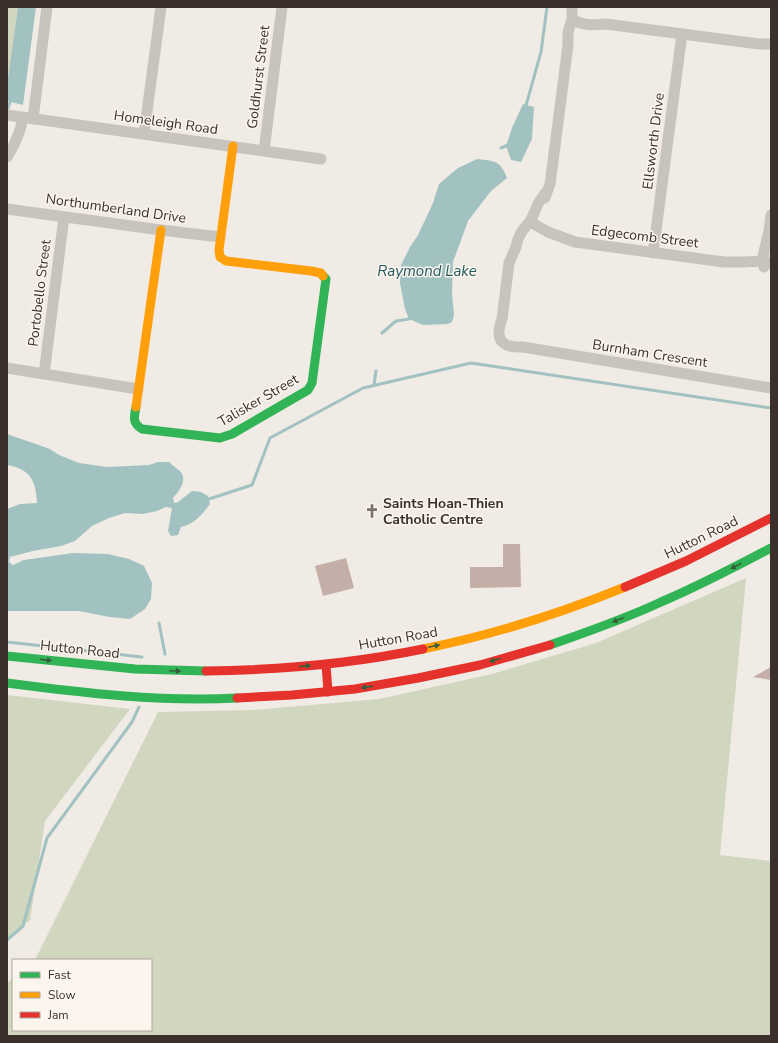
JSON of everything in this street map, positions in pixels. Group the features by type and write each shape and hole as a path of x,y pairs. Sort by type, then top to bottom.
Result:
{"main road":[{"name":"Talisker Street","path":"161,230 134,420 137,426 139,428 153,431 220,438 236,431 308,390 312,383 326,279 321,273 226,260 220,257 218,250 233,146"},
{"name":"Hutton Road","path":"7,656 117,668 187,671 268,669 326,664 384,656 477,637 546,616 626,587 771,518"},
{"path":"7,683 66,691 132,697 237,699 328,692 407,681 445,673 518,654 564,640 659,603 705,582 771,548"},
{"path":"326,664 328,692"}],"street":[{"path":"7,157 28,118 48,7"},
{"path":"144,134 161,7"},
{"name":"Goldhurst Street","path":"264,151 282,7"},
{"name":"Burnham Crescent","path":"572,7 576,20"},
{"name":"Burnham Crescent","path":"577,7 576,20 568,32 568,45 551,177 547,191 539,202 534,222 522,231 509,263 502,319 507,336 509,339 523,347 771,388"},
{"path":"576,20 593,25 606,24 759,44 771,44"},
{"name":"Ellsworth Drive","path":"653,253 682,34"},
{"path":"759,44 771,48"},
{"name":"Homeleigh Road","path":"7,115 321,159"},
{"name":"Northumberland Drive","path":"7,209 220,237"},
{"path":"767,265 768,235 771,215"},
{"name":"Portobello Street","path":"44,374 64,217"},
{"name":"Edgecomb Street","path":"534,222 548,232 575,242 724,262 741,267 767,265"},
{"path":"7,368 138,389"}],"green space":[{"path":"7,7 18,7 7,85"},
{"path":"746,578 720,855 771,861 771,1036 7,1036 7,983 12,979 12,1031 152,1031 152,959 35,959 158,712 254,710 379,699 492,674 596,643"},
{"path":"7,695 130,709 45,821 30,920 7,939"}],"water":[{"path":"18,7 36,7 23,105 7,101 7,85"},
{"path":"523,104 534,107 532,139 521,162 511,160 506,146"},
{"name":"Raymond Lake","path":"477,159 496,162 502,168 507,178 491,191 468,221 453,262 452,293 454,315 452,322 448,324 423,325 409,319 405,309 400,283 401,265 418,235 433,203 439,184 458,168"},
{"path":"7,434 50,449 59,455 79,463 107,467 149,465 158,462 169,462 180,471 183,478 182,485 173,498 174,503 178,502 192,491 201,492 208,496 210,504 207,508 194,521 181,527 178,535 171,536 168,531 172,508 166,507 157,511 143,514 125,513 109,518 92,526 75,541 61,546 10,557 9,562 13,565 24,560 73,553 108,554 129,559 144,566 152,583 151,599 145,609 130,619 109,617 79,611 7,611 7,509 20,504 37,503 35,488 30,477 21,469 7,465"}],"building":[{"path":"503,544 520,544 521,587 470,588 470,567 503,567"},
{"path":"346,558 354,588 323,596 315,566"},
{"path":"771,667 771,680 753,677"}],"waterway":[{"path":"525,109 541,52 547,7"},
{"path":"8,108 11,99"},
{"path":"501,148 508,145"},
{"path":"382,333 396,321 409,319 410,316"},
{"path":"206,500 252,485 270,438 363,388 471,363 771,408"},
{"path":"374,385 376,371"},
{"path":"159,623 165,654"},
{"path":"7,642 142,657"},
{"path":"7,940 23,926 47,838 132,722 139,707"}],"traffic: fast":[{"path":"136,407 134,417 135,422 142,429 220,438 232,434 308,390 312,383 326,279 323,276"},
{"path":"550,645 606,625 647,608 703,583 771,548"},
{"path":"7,656 135,669 206,671"},
{"path":"7,683 150,698 237,698"}],"traffic: slow":[{"path":"233,146 219,250 220,257 226,261 311,271 321,273 323,276"},
{"path":"136,407 161,230"},
{"path":"423,649 525,623 625,587"}],"traffic: jam":[{"path":"625,587 686,561 771,518"},
{"path":"237,698 355,689 480,665 550,645"},
{"path":"206,671 288,668 369,659 423,649"},
{"path":"326,664 328,692"}],"place":[{"name":"Saints Hoan-Thien Catholic Centre","path":"372,511"}]}
